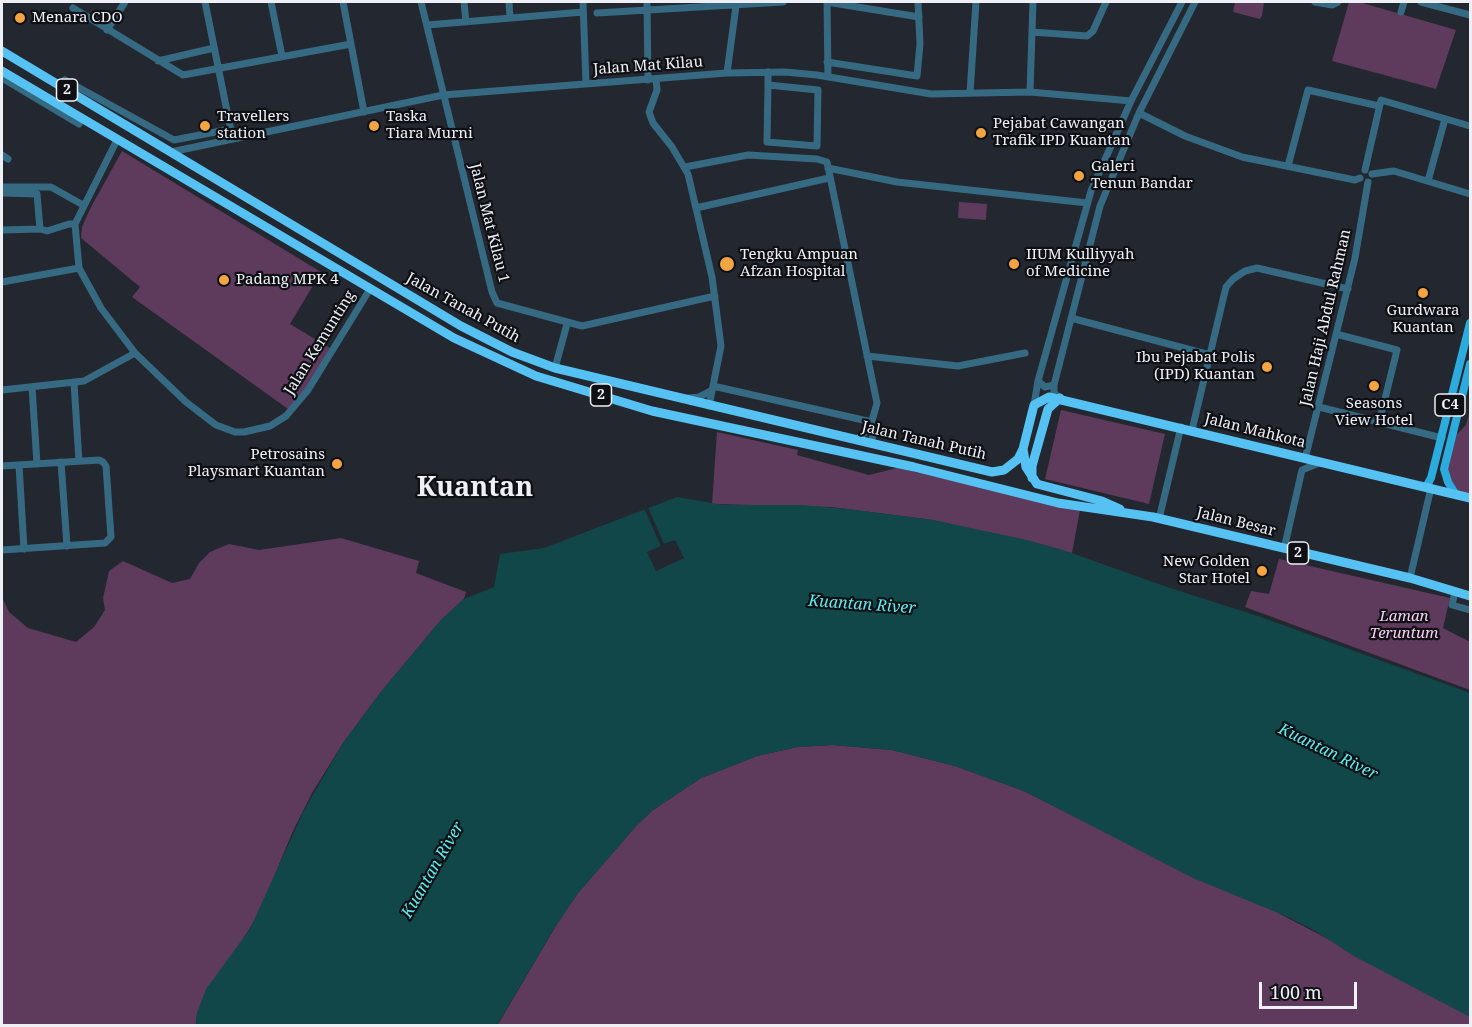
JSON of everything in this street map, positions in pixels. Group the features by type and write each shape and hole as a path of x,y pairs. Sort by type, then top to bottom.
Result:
{"highway":[{"name":"Jalan Tanah Putih","path":"2,51 133,125 171,152 461,326 512,352 555,368 661,395 999,472 1012,466 1023,449"},
{"name":"Jalan Tanah Putih","path":"2,71 80,122 117,140 454,338 519,370 652,411 1008,490"},
{"path":"661,395 693,407 697,412 692,419"},
{"name":"Jalan Mahkota","path":"1034,405 1049,398 1060,398 1470,498"},
{"path":"1033,480 1032,466 1048,409 1060,398"},
{"path":"1034,405 1023,449 1026,467 1033,480 1041,487 1102,501 1125,511"},
{"path":"850,454 871,444 882,461"},
{"name":"Jalan Besar","path":"1008,490 1091,509 1125,511 1410,579 1470,596"}],"main road":[{"name":"C4","path":"1429,488 1470,323"},
{"name":"C4","path":"1456,495 1448,482 1444,469 1470,364"}],"street":[{"path":"107,30 125,2"},
{"path":"205,2 232,138"},
{"path":"271,2 282,56"},
{"path":"343,2 364,111"},
{"name":"Jalan Mat Kilau 1","path":"421,2 494,298 502,306 567,324 592,325 715,296"},
{"path":"464,2 466,22"},
{"path":"509,2 510,18"},
{"path":"583,2 586,84"},
{"path":"597,13 647,6 709,4 736,6 783,2"},
{"path":"828,77 827,2 920,17"},
{"path":"827,62 917,76 920,17 918,2"},
{"path":"970,93 976,2"},
{"path":"1030,92 1033,2"},
{"path":"1032,32 1087,36 1093,31 1106,2"},
{"path":"1034,405 1038,381 1062,300 1086,203 1131,101 1182,2"},
{"path":"1060,398 1054,393 1054,385 1100,206 1139,113 1195,2"},
{"path":"1315,2 1337,3"},
{"path":"1401,12 1404,2"},
{"path":"1420,2 1470,15"},
{"path":"647,6 648,80"},
{"path":"727,73 736,6"},
{"path":"73,8 183,75 351,44"},
{"path":"427,25 584,12"},
{"path":"158,61 214,48"},
{"path":"768,72 767,142 817,146 818,90 768,86"},
{"name":"Jalan Mat Kilau","path":"171,152 443,95 727,73 768,72 828,77 931,94 1030,92 1131,101"},
{"path":"2,78 80,122"},
{"path":"656,79 657,90 649,112 653,123 684,167 696,208 715,296 721,346 709,405"},
{"path":"65,80 133,125 175,141 231,129"},
{"path":"1288,166 1308,90 1379,106"},
{"path":"1369,172 1381,100 1470,126"},
{"path":"1139,113 1209,146 1288,166 1355,180 1360,178 1368,182"},
{"path":"1428,181 1445,119"},
{"name":"Jalan Kemunting","path":"117,140 75,224 79,268 101,308 135,353 186,402 216,425 235,432 262,429 277,423 300,401 370,289"},
{"path":"684,167 748,154 823,159 828,168 877,403 872,422 865,435 856,440"},
{"path":"828,168 897,182 1086,203"},
{"path":"1360,178 1360,173 1394,171 1467,193"},
{"name":"Jalan Haji Abdul Rahman","path":"1305,459 1347,289 1369,172"},
{"path":"696,208 829,178"},
{"path":"2,187 51,187 83,205"},
{"path":"2,194 37,194 40,229"},
{"path":"2,230 40,229 47,231 75,224"},
{"path":"2,282 79,268"},
{"path":"1192,430 1226,287 1238,274 1257,268 1347,289"},
{"path":"1062,300 1067,306 1074,303"},
{"path":"1071,318 1210,355"},
{"path":"555,368 567,324"},
{"path":"1336,334 1396,350 1379,423"},
{"path":"2,381 2,389 74,383 93,378 135,353"},
{"path":"867,356 958,366 1026,353"},
{"path":"1038,381 1045,387 1054,385"},
{"path":"74,383 80,461"},
{"path":"32,387 37,464"},
{"path":"677,398 699,397 712,388 872,422"},
{"path":"1319,408 1442,438"},
{"path":"871,444 874,431 872,422"},
{"path":"1159,519 1181,427"},
{"path":"2,466 99,460 106,466 111,537 105,543 2,550"},
{"path":"61,462 67,546"},
{"path":"1284,549 1302,470 1321,462"},
{"path":"19,465 24,549"},
{"path":"1410,579 1429,488"},
{"path":"1455,592 1452,605 1470,610"}],"green space":[{"path":"1235,2 1264,2 1262,16 1260,19 1233,12"},
{"path":"1349,2 1359,2 1456,30 1436,89 1332,61"},
{"name":"Padang MPK 4","path":"122,151 321,272 290,324 330,348 304,392 288,409 132,297 140,287 81,238 82,227 90,209"},
{"path":"959,202 987,204 986,220 958,218"},
{"path":"1061,410 1165,434 1149,504 1045,479"},
{"path":"1470,410 1470,494 1458,492 1451,482 1447,466 1456,435 1466,425"},
{"path":"717,432 798,450 797,455 869,475 897,468 1080,510 1072,553 933,520 831,507 712,504"},
{"path":"341,538 419,561 416,573 466,592 464,599 441,620 380,693 343,743 312,793 293,831 258,915 197,1013 196,1025 2,1025 2,597 9,612 28,628 76,642 94,627 105,610 103,598 109,571 123,561 172,583 190,579 199,563 210,552 229,544 259,550"},
{"name":"Laman Teruntum","path":"1279,559 1450,598 1443,628 1470,642 1470,690 1245,607 1251,591 1269,594"},
{"path":"833,745 892,750 955,766 1024,791 1171,865 1259,903 1470,1013 1470,1026 497,1026 557,924 578,893 636,826 653,810 701,778 757,756 797,747"}],"water":[{"name":"Kuantan River","path":"677,497 723,505 801,505 848,509 933,520 1027,540 1261,617 1470,693 1470,1017 1352,955 1317,932 1288,917 1193,878 1024,791 955,766 892,750 833,745 797,747 757,756 701,778 653,810 636,826 578,893 497,1025 196,1026 197,1013 206,989 250,929 304,810 343,743 380,693 441,620 464,599 494,587 500,554 544,548"}],"pier":[{"path":"647,505 664,544 675,540 684,558 656,571 647,552 661,546 643,506"}],"place":[{"name":"Menara CDO","path":"20,18"},
{"name":"Travellers station","path":"205,126"},
{"name":"Taska Tiara Murni","path":"374,126"},
{"name":"Pejabat Cawangan Trafik IPD Kuantan","path":"981,133"},
{"name":"Galeri Tenun Bandar","path":"1079,176"},
{"name":"Tengku Ampuan Afzan Hospital","path":"727,264"},
{"name":"IIUM Kulliyyah of Medicine","path":"1014,264"},
{"name":"Padang MPK 4","path":"224,280"},
{"name":"Gurdwara Kuantan","path":"1423,293"},
{"name":"Ibu Pejabat Polis (IPD) Kuantan","path":"1267,367"},
{"name":"Seasons View Hotel","path":"1374,386"},
{"name":"Petrosains Playsmart Kuantan","path":"337,464"},
{"name":"New Golden Star Hotel","path":"1262,571"}],"district":[{"name":"Kuantan","path":"475,488"}]}
